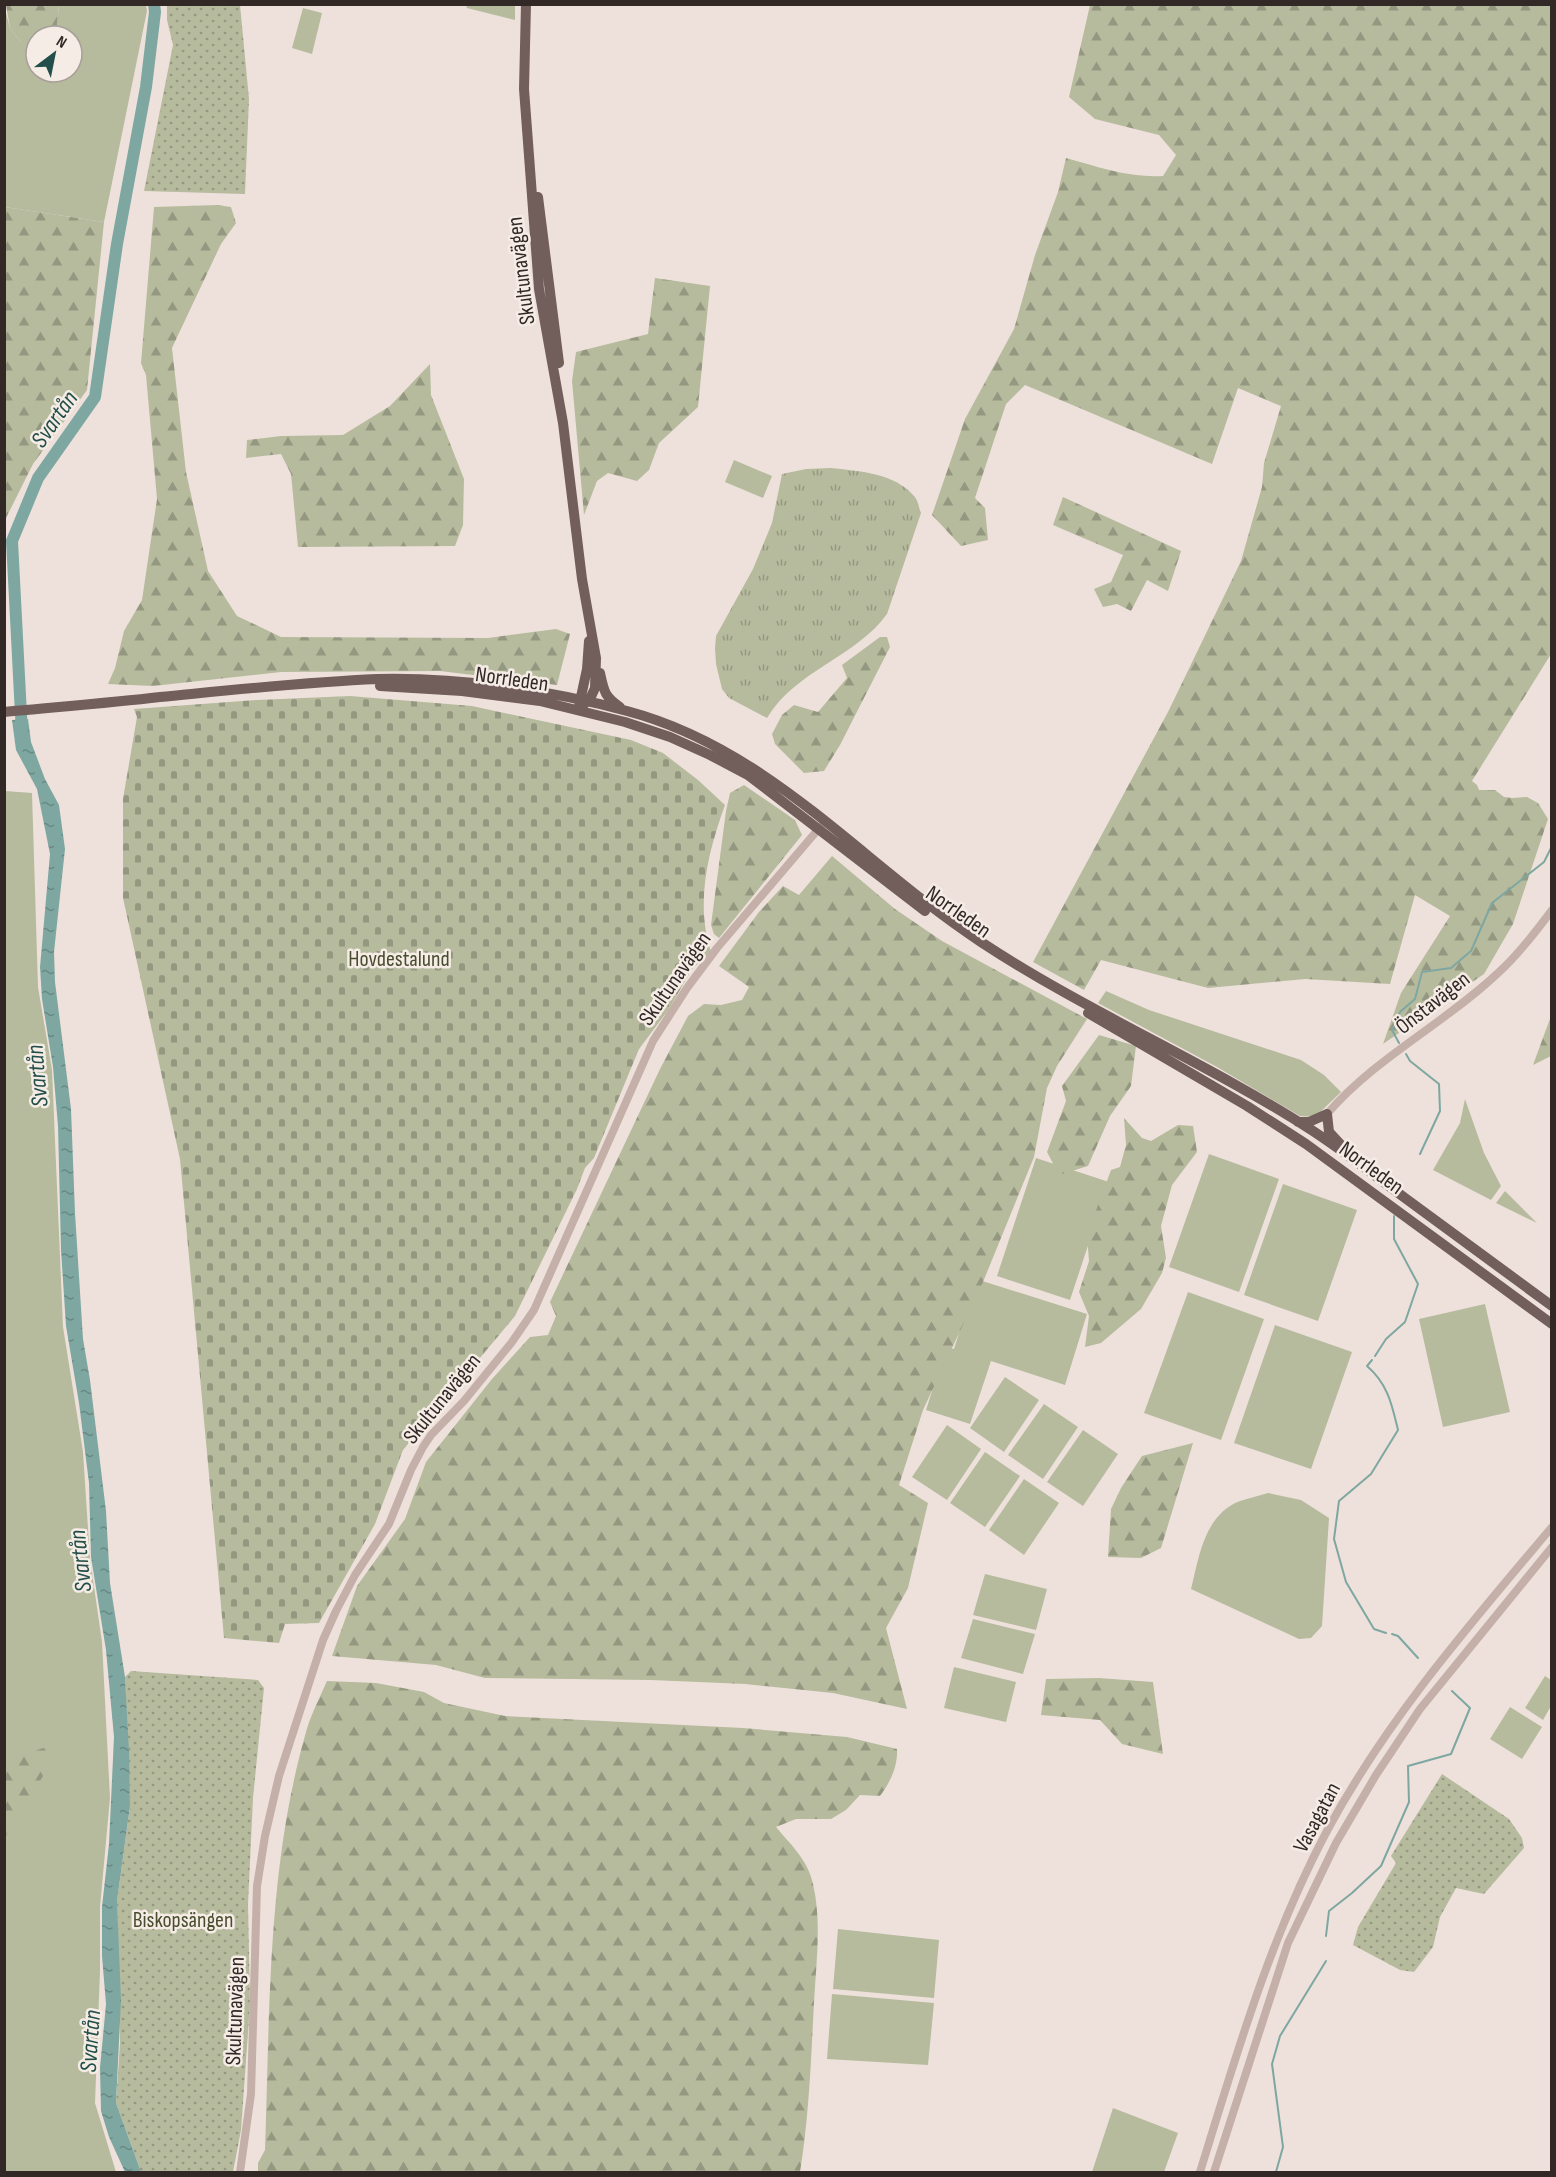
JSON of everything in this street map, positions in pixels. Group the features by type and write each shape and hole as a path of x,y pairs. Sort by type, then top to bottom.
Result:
{"main road":[{"name":"Skultunavägen","path":"526,4 524,53 526,114 540,289 563,423 596,658 595,688 579,702"},
{"name":"Skultunavägen","path":"579,702 587,669 590,627"},
{"path":"596,658 604,691 608,698 625,710"},
{"name":"Norrleden","path":"4,712 290,685 380,679 419,680 516,689 625,710 691,733 773,780 821,825 904,896 986,954 1220,1090 1306,1144 1551,1324"},
{"name":"Norrleden","path":"579,702 710,755 748,775 990,948 1315,1132 1551,1306"},
{"path":"1297,1122 1310,1122 1327,1114"},
{"path":"1306,1144 1327,1114"},
{"path":"1327,1114 1329,1132 1348,1151 1352,1159"}],"street":[{"name":"Skultunavägen","path":"240,2172 251,2094 258,1886 261,1864 279,1776 323,1640 355,1575 389,1524 423,1447 512,1342 536,1308 653,1041 687,988 717,948 821,825"},
{"name":"Önstavägen","path":"1327,1114 1350,1088 1497,974 1520,951 1551,910"},
{"name":"Vasagatan","path":"1200,2172 1250,2016 1284,1922 1328,1829 1366,1763 1407,1703 1551,1527"},
{"name":"Vasagatan","path":"1214,2172 1288,1942 1336,1843 1376,1775 1420,1709 1551,1547"}],"green space":[{"path":"4,5 10,28 21,42 24,42 24,84 84,84 84,24 57,24 59,5 146,5 147,11 104,222 5,207"},
{"path":"6,5 59,5 57,24 24,24 24,42 21,42 10,28"},
{"path":"167,5 240,5 249,99 245,194 144,191 173,45 167,20"},
{"path":"466,5 515,5 515,20 467,8"},
{"path":"1090,5 1551,5 1551,654 1472,781 1479,790 1495,790 1504,797 1527,797 1538,803 1548,819 1513,924 1484,974 1383,1044 1401,993 1450,916 1415,895 1390,984 1305,979 1208,988 1101,960 1084,990 1033,962 1168,712 1241,561 1262,487 1264,463 1281,406 1238,388 1212,464 1025,385 1006,404 975,498 985,508 988,540 961,546 932,515 965,419 1014,329 1035,255 1058,192 1066,158 1126,174 1163,176 1176,155 1159,135 1095,119 1069,97"},
{"path":"303,8 322,13 312,54 292,48"},
{"path":"217,205 231,207 236,223 221,244 172,348 186,472 208,571 237,616 281,637 488,638 556,629 570,634 557,685 440,671 281,672 153,686 108,684 115,668 124,631 142,600 157,499 146,375 141,363 154,207"},
{"path":"5,207 104,222 87,390 33,464 5,520"},
{"path":"655,278 710,286 698,407 659,443 649,470 637,481 608,473 597,481 584,515 572,381 576,352 648,334"},
{"path":"430,364 431,395 464,479 463,525 455,546 298,547 291,474 281,454 246,458 247,440 281,436 343,435 390,406"},
{"path":"734,460 772,476 763,498 725,482"},
{"path":"831,468 876,474 897,482 915,498 921,513 887,614 859,642 793,688 767,718 729,698 722,689 716,664 716,636 753,569 772,523 782,474 806,469"},
{"path":"1063,497 1181,551 1168,591 1147,580 1131,611 1117,604 1103,607 1094,589 1111,582 1123,555 1053,525"},
{"path":"880,637 887,637 890,647 840,745 824,771 804,773 775,744 772,734 782,715 794,705 818,712 847,678 842,665"},
{"name":"Hovdestalund","path":"350,696 472,706 631,740 663,753 698,780 725,805 713,841 704,896 706,934 711,952 692,969 669,1009 639,1049 594,1158 585,1168 515,1316 403,1450 375,1524 319,1623 285,1624 279,1643 224,1638 180,1159 123,898 123,799 137,717 134,709"},
{"path":"744,785 795,820 802,835 719,938 714,934 711,925 726,811 730,793"},
{"path":"5,791 32,793 38,987 52,1070 63,1327 83,1452 90,1559 102,1642 110,1798 100,1907 95,2103 116,2172 5,2172"},
{"path":"832,856 895,909 942,941 1087,1019 1057,1066 1047,1088 1034,1157 983,1282 923,1410 899,1485 928,1503 908,1588 886,1628 907,1709 833,1693 745,1684 651,1680 485,1678 436,1665 332,1656 357,1586 405,1519 426,1462 492,1379 530,1337 548,1335 556,1316 550,1302 660,1069 688,1016 704,1004 721,1005 742,1000 749,987 719,966 759,912 783,886 799,895"},
{"path":"1106,991 1149,1010 1301,1060 1324,1075 1341,1092 1315,1117 1300,1116 1217,1067 1098,1003"},
{"path":"1551,1016 1551,1056 1533,1065"},
{"path":"1099,1035 1136,1046 1131,1086 1110,1116 1088,1166 1059,1175 1047,1152 1066,1101 1062,1086"},
{"path":"1465,1099 1484,1153 1501,1186 1491,1200 1433,1170 1460,1123"},
{"path":"1124,1118 1142,1138 1151,1141 1178,1125 1193,1126 1197,1152 1172,1185 1161,1226 1166,1258 1162,1273 1141,1309 1101,1343 1085,1347 1089,1316 1079,1292 1089,1261 1087,1235 1111,1170 1120,1167 1126,1145"},
{"path":"1209,1154 1279,1179 1239,1292 1169,1267"},
{"path":"1036,1158 1109,1182 1070,1300 997,1276"},
{"path":"1283,1184 1357,1210 1318,1321 1244,1295"},
{"path":"1505,1191 1537,1223 1496,1203"},
{"path":"976,1279 1087,1314 1065,1385 991,1361 970,1424 926,1410 946,1347 954,1349"},
{"path":"1188,1292 1264,1319 1221,1440 1144,1413"},
{"path":"1485,1304 1510,1412 1443,1427 1419,1319"},
{"path":"1275,1325 1352,1352 1311,1469 1234,1443"},
{"path":"1005,1377 1039,1400 1004,1452 970,1428"},
{"path":"1044,1404 1078,1427 1043,1479 1008,1455"},
{"path":"947,1425 981,1449 947,1500 912,1477"},
{"path":"1083,1430 1118,1454 1083,1506 1047,1482"},
{"path":"1193,1443 1161,1548 1141,1558 1108,1557 1111,1509 1121,1488 1142,1456"},
{"path":"985,1452 1020,1476 985,1527 950,1503"},
{"path":"1024,1479 1059,1503 1024,1555 989,1530"},
{"path":"1268,1493 1301,1500 1329,1518 1322,1626 1311,1638 1299,1639 1191,1589 1205,1538 1218,1516 1228,1507 1240,1501"},
{"path":"985,1574 1047,1589 1036,1630 973,1615"},
{"path":"973,1619 1035,1634 1023,1674 961,1658"},
{"path":"954,1667 1016,1682 1006,1722 944,1708"},
{"name":"Biskopsängen","path":"131,1671 258,1680 264,1688 253,1798 248,1904 250,2005 241,2130 233,2172 141,2172 116,2103 120,2043 117,1901 130,1806 125,1677"},
{"path":"1545,1676 1551,1680 1551,1706 1543,1720 1525,1708"},
{"path":"1099,1678 1153,1682 1163,1754 1122,1744 1100,1720 1041,1715 1046,1679"},
{"path":"327,1681 376,1683 424,1692 444,1703 505,1716 743,1728 847,1737 897,1749 893,1774 880,1796 860,1795 846,1810 831,1819 796,1819 776,1827 798,1853 811,1875 816,1898 818,1943 806,2130 800,2172 258,2172 258,2163 265,2150 273,1939 284,1835 293,1783 306,1732"},
{"path":"1510,1707 1542,1727 1522,1759 1490,1739"},
{"path":"43,1748 52,1750 55,1758 9,1828 5,1839 5,1761"},
{"path":"1442,1774 1509,1819 1522,1838 1524,1848 1484,1894 1456,1888 1440,1917 1433,1947 1414,1972 1400,1970 1353,1945 1358,1927 1396,1863 1391,1856"},
{"path":"838,1929 939,1940 934,1998 833,1989"},
{"path":"832,1994 934,2003 928,2065 827,2059"},
{"path":"1113,2108 1178,2133 1164,2172 1092,2172"}],"water":[{"path":"28,719 31,742 45,779 59,805 65,849 54,952 55,982 71,1109 83,1339 106,1511 110,1583 125,1677 129,1752 130,1806 117,1901 121,2000 116,2103 141,2172 125,2172 109,2137 101,2111 100,2068 106,2004 102,1956 102,1907 109,1844 114,1737 106,1650 91,1557 89,1483 66,1326 61,1250 58,1126 53,1067 42,999 40,967 50,854 37,789 16,750 12,720"}],"waterway":[{"name":"Svartån","path":"22,734 12,541 38,478 95,397 117,244 146,87 154,4"},
{"path":"1399,1043 1392,1030 1400,1012 1415,999 1422,972 1451,968 1471,951 1492,903 1544,862 1552,846"},
{"path":"1406,1054 1410,1061 1439,1084 1440,1111 1420,1154"},
{"path":"1375,1356 1386,1339 1405,1322 1418,1284 1394,1239 1394,1216"},
{"path":"1372,1360 1367,1366 1384,1388 1398,1430 1371,1474 1339,1501 1334,1539 1346,1582 1374,1629 1386,1633"},
{"path":"1392,1634 1398,1636 1418,1658"},
{"path":"1326,1936 1329,1911 1381,1866 1409,1802 1408,1766 1451,1754 1470,1708 1452,1691"},
{"path":"1276,2172 1283,2147 1272,2064 1280,2036 1326,1961"}]}
